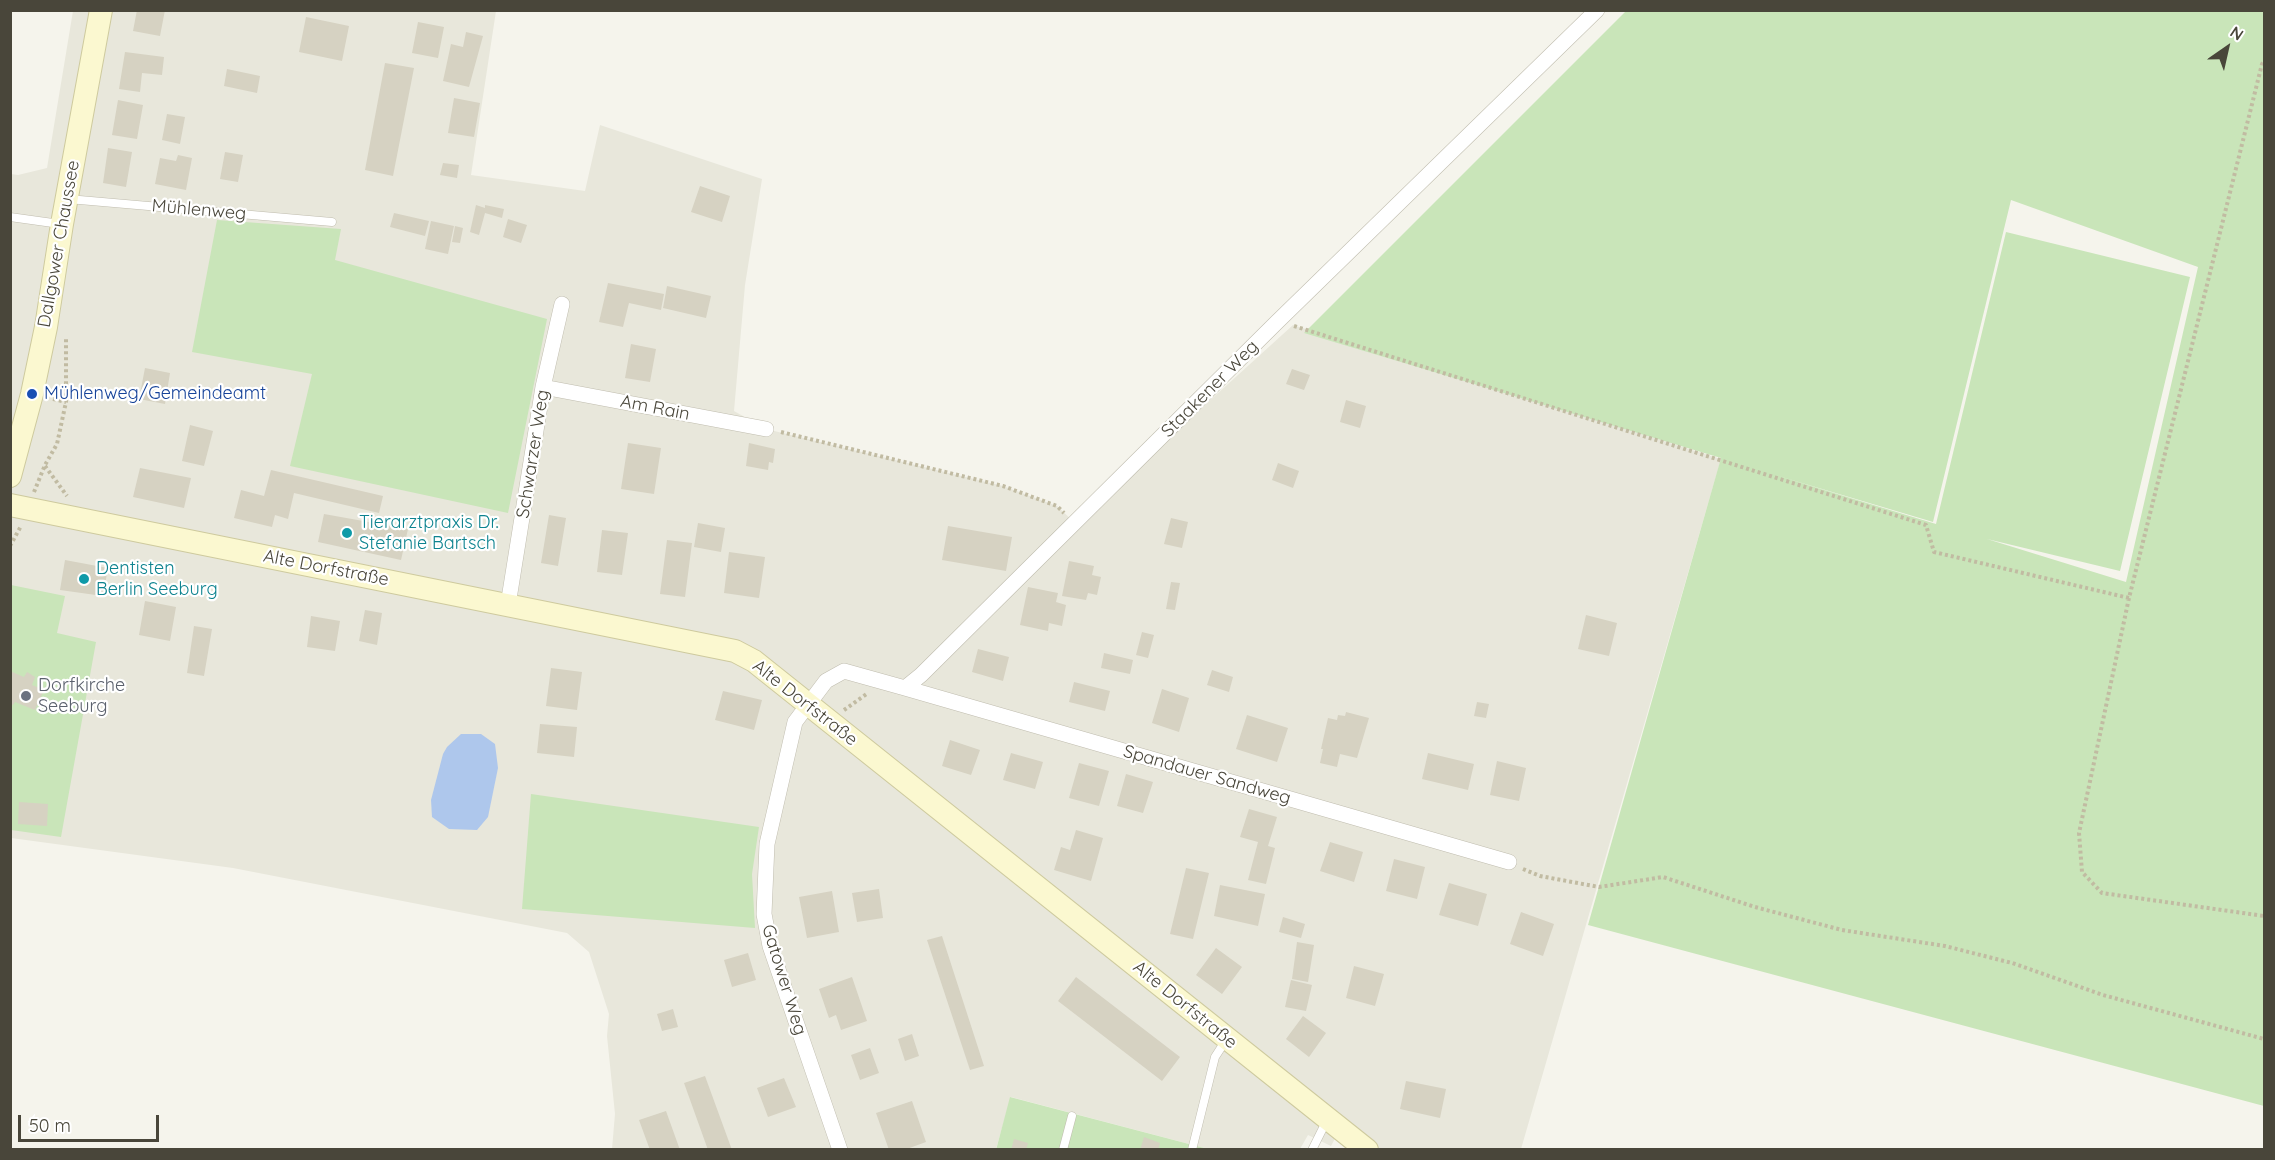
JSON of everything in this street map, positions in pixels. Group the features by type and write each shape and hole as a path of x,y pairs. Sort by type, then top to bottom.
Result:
{"street":[{"name":"Dallgower Chaussee","path":"10,476 32,394 46,327 66,199 101,10"},
{"name":"Staakener Weg","path":"905,688 1076,524 1277,322 1597,10"},
{"name":"Schwarzer Weg","path":"508,605 543,387 562,304"},
{"name":"Am Rain","path":"543,387 766,429"},
{"name":"Alte Dorfstraße","path":"10,505 735,651 754,661 1367,1149"},
{"path":"808,705 826,681 844,671 905,688"},
{"name":"Spandauer Sandweg","path":"905,688 1509,862"},
{"name":"Gatower Weg","path":"808,705 795,722 766,844 764,915 770,946 840,1149"}],"lane":[{"name":"Mühlenweg","path":"66,199 332,222"},
{"path":"10,218 62,224"},
{"path":"1192,1149 1215,1057 1228,1039"},
{"path":"1063,1149 1072,1116"},
{"path":"1312,1149 1328,1119"}],"path":[{"path":"2265,61 2259,75 2129,598 2079,833 2082,872 2102,893 2265,916"},
{"path":"1277,322 1926,525 1934,552 2129,598"},
{"path":"34,492 57,444 67,397"},
{"path":"53,399 66,402"},
{"path":"766,429 1003,486 1057,506 1076,524"},
{"path":"45,465 69,498"},
{"path":"10,546 21,526"},
{"path":"837,716 875,688 875,680"},
{"path":"1509,862 1540,876 1599,887 1663,877 1755,907 1842,930 1945,946 2012,963 2103,995 2265,1039"}],"shaded area":[{"path":"73,11 496,11 471,175 585,191 600,125 762,179 745,285 734,411 766,429 1003,486 1057,506 1075,523 1293,325 1721,459 1521,1149 1367,1149 1340,1129 1331,1146 1308,1135 1300,1149 1208,1149 1011,1097 996,1149 612,1149 615,1114 607,1036 609,1014 589,952 567,933 233,868 11,838 11,174 18,175 47,168"}],"green space":[{"path":"1626,11 2264,11 2264,1106 1588,925 1721,458 1304,333","holes":["2011,200 2198,267 2126,582 1987,539 2120,571 2190,277 2006,232 1936,524 1775,475 1933,522"]},
{"path":"217,220 341,229 335,260 547,319 508,513 290,466 312,374 192,352"},
{"path":"11,585 65,596 57,633 96,642 61,837 11,830"},
{"path":"531,794 759,827 752,874 755,928 522,909"},
{"path":"1010,1097 1208,1149 996,1150"}],"water":[{"path":"461,734 481,734 495,744 498,768 488,817 477,830 449,829 432,817 431,800 443,754"}],"building":[{"path":"137,10 165,10 160,36 133,31"},
{"path":"306,17 349,26 342,61 299,52"},
{"path":"418,22 444,27 438,58 412,53"},
{"path":"466,32 483,36 469,87 443,81 451,44 463,47"},
{"path":"125,52 164,57 162,75 142,73 140,92 119,89"},
{"path":"385,63 414,68 393,176 365,170"},
{"path":"227,69 260,76 257,93 224,86"},
{"path":"454,98 480,103 474,137 448,133"},
{"path":"118,100 143,105 137,139 112,135"},
{"path":"167,114 185,117 180,144 162,140"},
{"path":"108,148 132,152 126,187 103,183"},
{"path":"225,152 243,155 238,182 220,179"},
{"path":"178,155 192,158 186,190 155,184 160,158 176,161"},
{"path":"443,163 459,165 457,178 440,175"},
{"path":"700,186 730,196 722,222 691,212"},
{"path":"476,205 504,209 502,218 485,213 479,235 470,232"},
{"path":"394,213 429,221 425,236 390,227"},
{"path":"508,219 527,225 521,243 503,237"},
{"path":"431,221 454,226 448,254 425,249"},
{"path":"455,226 463,228 460,243 452,242"},
{"path":"608,283 664,294 661,310 629,303 623,327 599,322"},
{"path":"667,286 711,296 706,318 663,308"},
{"path":"631,344 656,349 650,382 625,378"},
{"path":"145,368 170,373 165,404 139,399"},
{"path":"1292,369 1310,375 1304,390 1286,384"},
{"path":"1346,400 1366,406 1360,428 1340,422"},
{"path":"190,425 213,431 204,466 182,461"},
{"path":"628,443 661,448 654,494 621,489"},
{"path":"749,443 775,449 773,463 769,462 768,470 746,466"},
{"path":"1278,463 1299,471 1293,488 1272,480"},
{"path":"140,468 191,478 184,508 133,497"},
{"path":"271,470 383,496 379,513 294,493 288,519 275,515 272,527 234,518 241,490 264,496"},
{"path":"324,514 408,529 401,560 318,542"},
{"path":"549,515 566,518 558,566 541,563"},
{"path":"1171,518 1188,522 1182,548 1164,544"},
{"path":"698,523 725,528 721,552 694,547"},
{"path":"948,526 1012,537 1006,571 942,560"},
{"path":"602,530 628,533 622,575 597,572"},
{"path":"667,540 692,543 685,597 660,594"},
{"path":"729,552 765,557 759,598 724,593"},
{"name":"Dentisten Berlin Seeburg","path":"65,560 108,568 103,596 60,590"},
{"path":"1069,561 1094,566 1092,575 1101,577 1097,595 1088,593 1086,600 1062,596"},
{"path":"1171,582 1180,583 1175,610 1166,609"},
{"path":"1028,587 1058,593 1056,602 1066,605 1062,626 1049,623 1048,631 1020,625"},
{"path":"145,601 176,607 170,641 139,635"},
{"path":"365,610 382,613 377,645 359,641"},
{"path":"1586,615 1617,623 1609,656 1578,649"},
{"path":"311,616 340,621 335,651 307,647"},
{"path":"194,626 212,629 204,676 187,673"},
{"path":"1142,632 1154,635 1148,658 1136,655"},
{"path":"978,649 1009,657 1003,681 972,672"},
{"path":"1104,653 1133,660 1130,674 1101,668"},
{"path":"551,668 582,672 577,710 546,706"},
{"path":"1212,670 1233,677 1229,692 1207,685"},
{"name":"Dorfkirche Seeburg","path":"10,671 24,677 27,672 35,677 32,685 44,690 35,710 15,702 13,705 10,704"},
{"path":"1074,682 1110,691 1105,711 1069,702"},
{"path":"1162,689 1189,698 1179,732 1152,723"},
{"path":"723,691 762,700 754,730 715,720"},
{"path":"1477,702 1489,704 1486,718 1474,716"},
{"path":"1346,712 1369,718 1357,758 1340,754 1337,767 1320,763 1328,718 1337,720 1338,715 1345,716"},
{"path":"1247,715 1288,728 1277,762 1236,749"},
{"path":"540,724 577,727 574,757 537,753"},
{"path":"950,740 980,750 971,775 942,766"},
{"path":"1011,753 1043,762 1035,789 1003,780"},
{"path":"1428,753 1474,764 1468,790 1422,779"},
{"path":"1497,761 1526,768 1519,801 1490,795"},
{"path":"1079,763 1109,771 1099,806 1069,798"},
{"path":"1126,774 1153,782 1143,813 1117,806"},
{"path":"19,802 48,804 47,826 18,824"},
{"path":"1249,809 1277,817 1268,846 1275,848 1266,884 1248,880 1258,842 1240,837"},
{"path":"1076,830 1103,838 1091,881 1054,870 1061,847 1070,850"},
{"path":"1330,842 1363,852 1354,882 1320,871"},
{"path":"1394,859 1425,867 1417,899 1386,891"},
{"path":"1186,868 1209,873 1193,939 1170,934"},
{"path":"1449,883 1487,894 1478,926 1439,915"},
{"path":"1220,885 1265,894 1258,926 1214,916"},
{"path":"879,889 883,918 857,922 852,893"},
{"path":"832,891 839,932 807,938 799,897"},
{"path":"1521,912 1554,924 1543,956 1510,944"},
{"path":"1283,917 1305,924 1301,938 1279,932"},
{"path":"942,936 984,1066 970,1070 927,940"},
{"path":"1297,942 1314,945 1308,982 1292,979"},
{"path":"1216,948 1242,967 1222,994 1196,975"},
{"path":"748,953 756,980 732,987 724,960"},
{"path":"1354,966 1384,974 1375,1006 1346,998"},
{"path":"852,977 867,1021 841,1030 836,1015 829,1018 819,989"},
{"path":"1076,977 1180,1057 1162,1081 1058,1001"},
{"path":"1291,980 1312,985 1306,1011 1285,1007"},
{"path":"673,1009 678,1027 662,1031 657,1014"},
{"path":"1303,1016 1326,1033 1309,1057 1286,1039"},
{"path":"912,1034 919,1056 905,1061 898,1039"},
{"path":"870,1048 879,1073 860,1080 851,1055"},
{"path":"705,1076 732,1150 708,1150 684,1083"},
{"path":"784,1078 796,1107 768,1117 757,1088"},
{"path":"1406,1081 1446,1089 1440,1118 1400,1109"},
{"path":"912,1101 926,1142 904,1150 889,1150 876,1113"},
{"path":"666,1111 680,1150 650,1150 639,1120"},
{"path":"1144,1137 1160,1143 1158,1150 1140,1150"},
{"path":"1014,1139 1028,1143 1026,1150 1011,1150"}],"place":[{"name":"Mühlenweg/Gemeindeamt","path":"32,394"},
{"name":"Tierarztpraxis Dr. Stefanie Bartsch","path":"347,533"},
{"name":"Dentisten Berlin Seeburg","path":"84,579"},
{"name":"Dorfkirche Seeburg","path":"26,696"}]}
